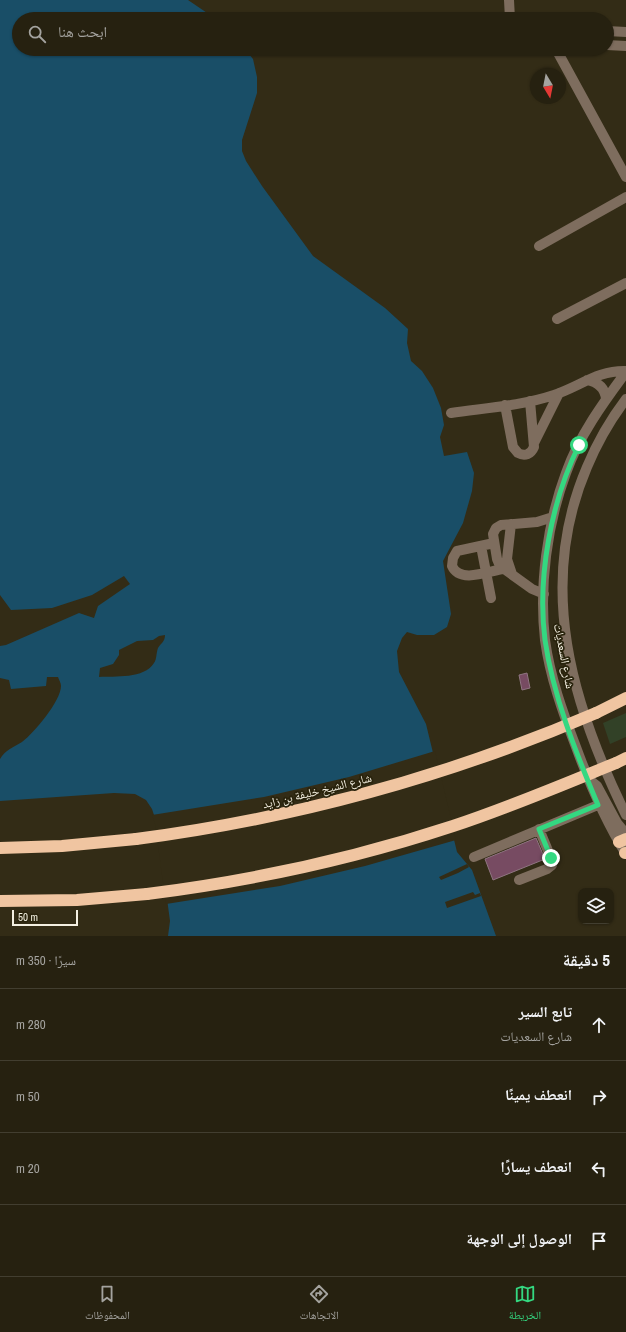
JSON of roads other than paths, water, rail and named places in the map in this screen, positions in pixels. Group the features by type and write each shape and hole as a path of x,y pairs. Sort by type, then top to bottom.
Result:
{"highway":[{"name":"شارع الشيخ خليفة بن زايد","path":"0,848 62,846 136,839 254,821 370,794 485,757 596,712 626,698"},
{"path":"0,901 77,900 147,894 250,879 319,864 386,846 493,812 621,760"}],"street":[{"path":"509,0 510,12"},
{"path":"614,31 626,32"},
{"path":"614,46 626,46"},
{"path":"560,56 626,178"},
{"path":"539,246 626,197"},
{"path":"557,319 626,283"},
{"path":"451,413 530,401 559,393 605,373 626,371"},
{"name":"شارع السعديات","path":"625,845 598,805 562,710 552,673 546,641 544,594 553,517 566,471 579,445 606,399 626,371"},
{"path":"587,380 597,382 606,399"},
{"path":"505,405 515,450 521,455 529,454 532,451 534,443 559,393"},
{"name":"شارع السعديات","path":"626,399 597,445 577,493 565,539 561,580 564,630 578,697 613,788 626,815"},
{"path":"530,401 534,443"},
{"path":"544,594 532,589 507,571 497,559 493,534 496,528 501,525 537,522 553,517"},
{"path":"507,571 511,524"},
{"path":"494,543 457,551 453,558 452,566 456,572 462,575 507,571"},
{"path":"481,546 491,598"},
{"path":"588,781 597,786 617,823 625,845"},
{"path":"613,788 626,798"},
{"path":"474,857 598,805"},
{"path":"519,880 547,869 552,865 551,858 539,829"}],"water":[{"path":"0,0 188,0 206,12 12,12 12,56 251,56 253,59 257,77 257,93 242,140 242,151 246,161 262,186 313,256 385,308 408,329 407,343 411,361 422,371 433,388 441,408 444,425 440,437 444,456 467,452 474,473 472,491 463,523 443,561 451,614 447,627 434,635 417,635 407,632 402,638 397,651 399,672 426,724 457,852 472,870 496,936 168,936 170,921 157,824 152,809 146,800 135,794 114,793 0,801 0,759 7,751 27,738 40,724 57,700 61,686 58,677 47,677 46,686 11,689 9,680 0,678 0,646 6,645 79,613 94,618 98,606 130,584 124,576 92,595 52,608 11,610 0,595","holes":["165,635 164,641 158,648 154,663 143,672 129,676 99,677 100,668 113,664 119,655 119,650 137,641 153,640 159,636"]}]}
